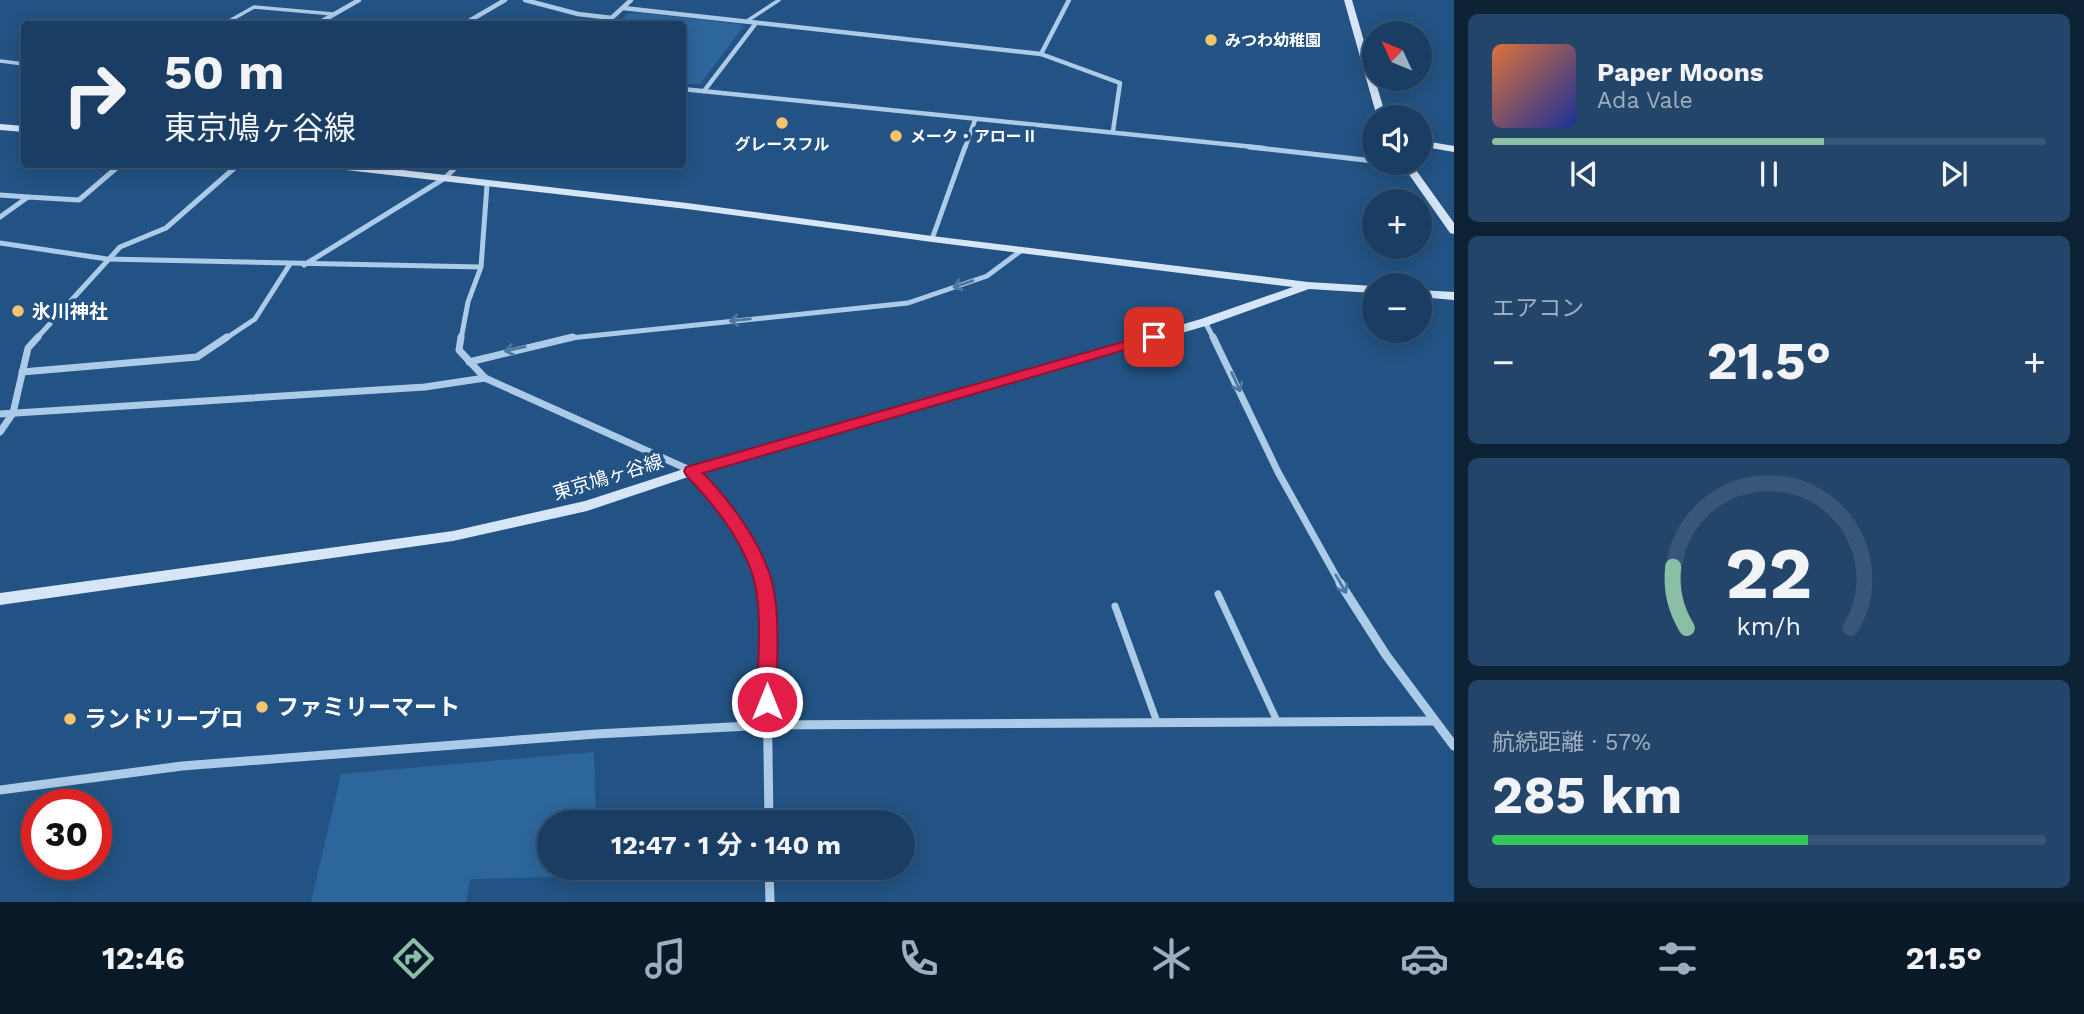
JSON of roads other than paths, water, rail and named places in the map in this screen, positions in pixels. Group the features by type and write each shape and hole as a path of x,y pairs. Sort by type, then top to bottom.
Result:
{"street":[{"path":"322,21 359,0"},
{"path":"469,21 505,0"},
{"path":"525,0 578,14 612,18"},
{"path":"609,21 631,0"},
{"path":"1041,54 1069,0"},
{"path":"1348,0 1379,105"},
{"path":"624,8 1041,54 1120,83 1113,131"},
{"path":"704,91 757,23"},
{"path":"686,89 975,120 1113,131 1362,160"},
{"path":"932,239 975,120"},
{"path":"0,127 21,130"},
{"path":"1432,145 1454,149"},
{"path":"0,195 79,200 116,168"},
{"path":"0,432 13,413 28,348 107,259 120,247 166,228 234,168"},
{"path":"356,168 687,206 1308,285"},
{"path":"304,265 445,178 455,168"},
{"path":"1415,175 1454,231"},
{"path":"488,185 481,267 468,302 459,350 485,379 692,471 728,509 761,573 766,611 769,810"},
{"path":"0,217 28,197"},
{"path":"0,243 107,259 481,267"},
{"path":"469,362 565,338 908,303 987,276 1022,250"},
{"path":"22,372 197,357 255,319 290,264"},
{"name":"東京鳩ヶ谷線","path":"0,599 453,537 587,506 692,471 1205,322 1308,285 1362,289"},
{"path":"1432,294 1454,296"},
{"path":"1205,322 1288,493 1349,597 1433,721 1454,746"},
{"path":"0,414 425,387 485,379"},
{"path":"0,790 181,766 596,734 767,725 1433,721"},
{"path":"769,880 770,902"}],"lane":[{"path":"747,21 779,0"},
{"path":"229,21 254,6 333,14"},
{"path":"0,61 21,64"},
{"path":"1218,594 1277,722"},
{"path":"1115,606 1157,722"}],"place":[{"name":"みつわ幼稚園","path":"1211,40"},
{"name":"グレースフル","path":"782,123"},
{"name":"メーク・アローⅡ","path":"896,136"},
{"name":"氷川神社","path":"18,311"},
{"name":"ファミリーマート","path":"262,707"},
{"name":"ランドリープロ","path":"70,719"}]}
